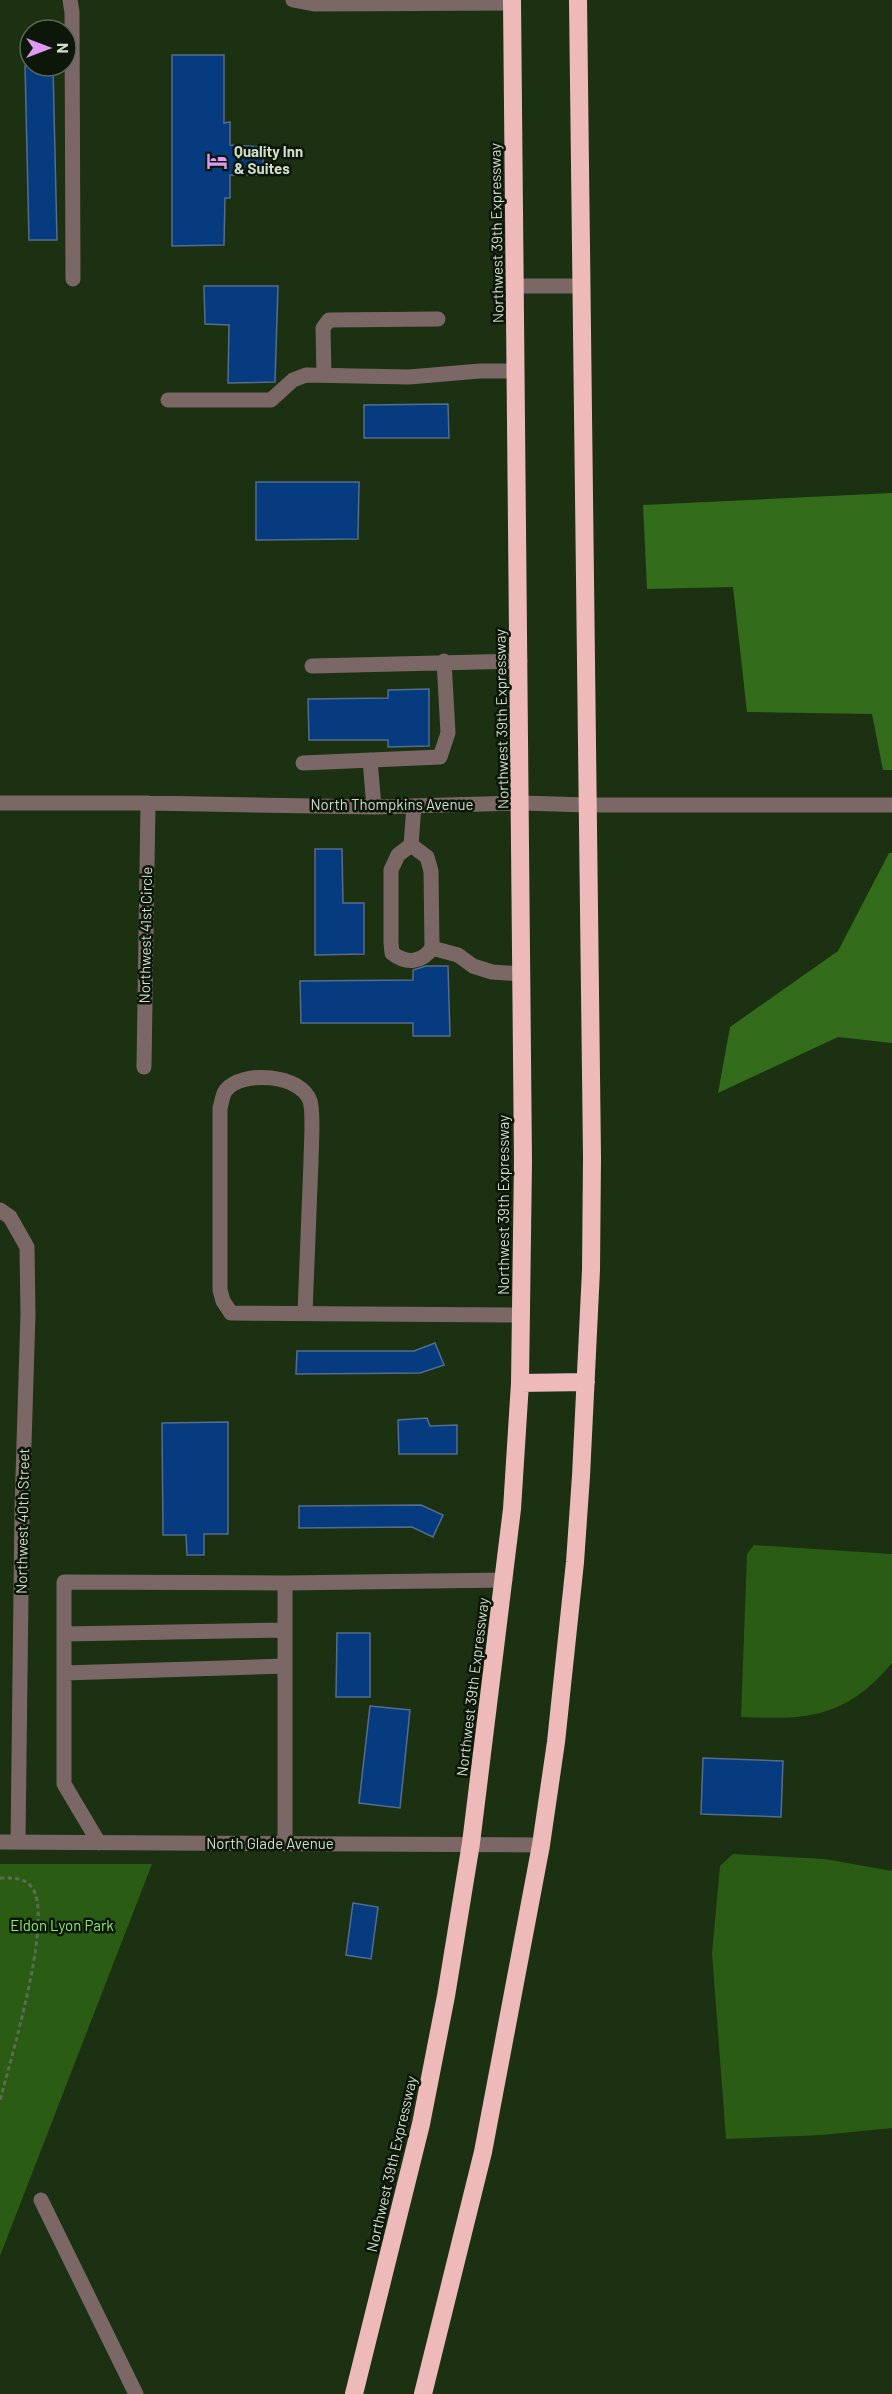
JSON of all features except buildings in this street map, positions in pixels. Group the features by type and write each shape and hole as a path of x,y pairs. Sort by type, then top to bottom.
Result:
{"highway":[{"path":"423,2394 483,2152 541,1845 556,1742 568,1627 586,1382 591,1270 592,1168 578,0"},
{"name":"Northwest 39th Expressway","path":"354,2394 421,2124 446,1996 471,1843 512,1509 522,1315 522,974 512,1"},
{"path":"520,1383 586,1382"}],"street":[{"path":"70,0 72,12 73,279"},
{"path":"293,0 314,4 512,1"},
{"path":"515,286 581,286"},
{"path":"324,375 323,328 329,320 438,319"},
{"path":"168,400 271,400 299,376 409,376 516,371"},
{"path":"303,763 440,757 448,733 444,662"},
{"path":"312,666 520,662"},
{"path":"370,760 374,807"},
{"name":"North Thompkins Avenue","path":"0,803 374,807 521,803 588,806 892,805"},
{"name":"Northwest 41st Circle","path":"144,1067 148,803"},
{"path":"411,845 427,857 431,871 432,948 426,956 419,960 400,959 392,953 391,870 399,855 411,845 414,806"},
{"path":"432,948 458,955 472,966 492,972 522,974"},
{"path":"305,1313 312,1135 310,1101 298,1085 288,1080 258,1077 231,1085 224,1092 220,1108 220,1290 223,1301 231,1313 522,1315"},
{"name":"Northwest 40th Street","path":"0,1210 10,1217 27,1247 28,1314 22,1509 18,1842"},
{"path":"99,1843 64,1784 64,1582 285,1583 505,1580"},
{"path":"285,1583 285,1844"},
{"path":"64,1634 285,1630"},
{"path":"64,1673 285,1666"},
{"name":"North Glade Avenue","path":"0,1842 541,1845"},
{"path":"41,2200 136,2394"}],"path":[{"path":"0,1878 20,1879 32,1888 38,1904 38,1936 29,1986 0,2101"}],"green space":[{"path":"892,493 892,770 883,770 872,714 747,712 733,587 647,589 643,505"},
{"path":"889,853 892,853 892,1043 838,1037 718,1093 730,1027 838,951"},
{"path":"754,1545 892,1554 892,1663 875,1681 842,1705 806,1716 741,1717 747,1554"},
{"path":"733,1854 825,1859 892,1871 892,2128 822,2135 726,2139 712,1953 720,1866"},
{"name":"Eldon Lyon Park","path":"0,1864 152,1864 0,2256"}],"place":[{"name":"Quality Inn & Suites","path":"217,161"}]}
